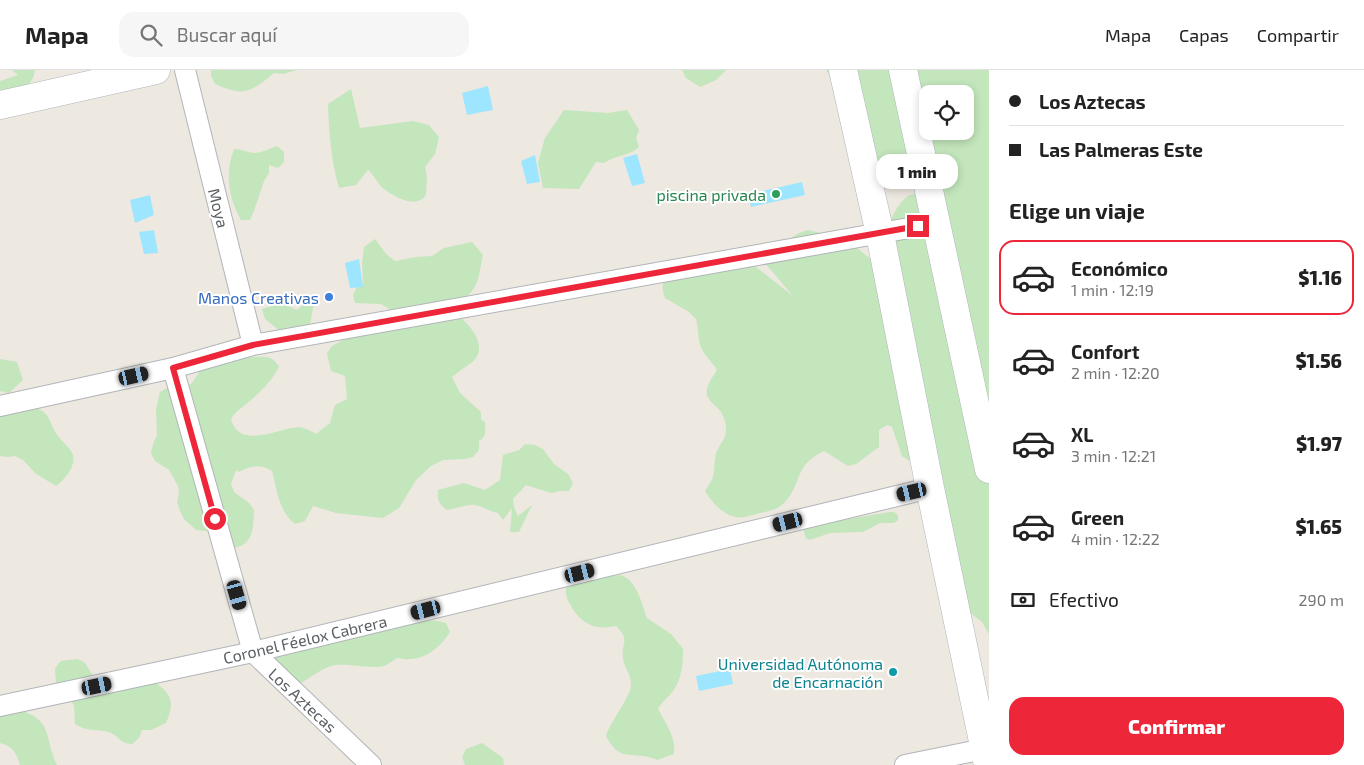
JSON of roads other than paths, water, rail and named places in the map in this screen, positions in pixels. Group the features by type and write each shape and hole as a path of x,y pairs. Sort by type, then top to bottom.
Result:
{"street":[{"path":"0,105 156,70"},
{"name":"Moya","path":"185,70 253,345"},
{"path":"843,70 880,234 930,488 987,754 905,765"},
{"path":"903,70 989,469"},
{"path":"0,406 173,368 253,345 937,223"},
{"path":"173,368 253,652"},
{"name":"Coronel Féelox Cabrera","path":"0,706 253,652 930,488"},
{"name":"Los Aztecas","path":"253,652 372,765"}],"water":[{"path":"488,86 493,110 467,115 462,93"},
{"name":"piscina privada","path":"637,154 645,183 632,186 623,158"},
{"path":"535,155 540,182 527,184 521,161"},
{"name":"piscina privada","path":"802,182 805,195 751,207 748,194"},
{"path":"150,195 154,215 135,223 130,200"},
{"path":"154,230 158,253 144,254 139,232"},
{"path":"359,259 363,287 350,288 345,263"},
{"path":"730,669 733,684 699,691 696,676"}],"place":[{"name":"piscina privada","path":"776,194"},
{"name":"Manos Creativas","path":"329,297"},
{"name":"Universidad Autónoma de Encarnación","path":"893,672"}]}
